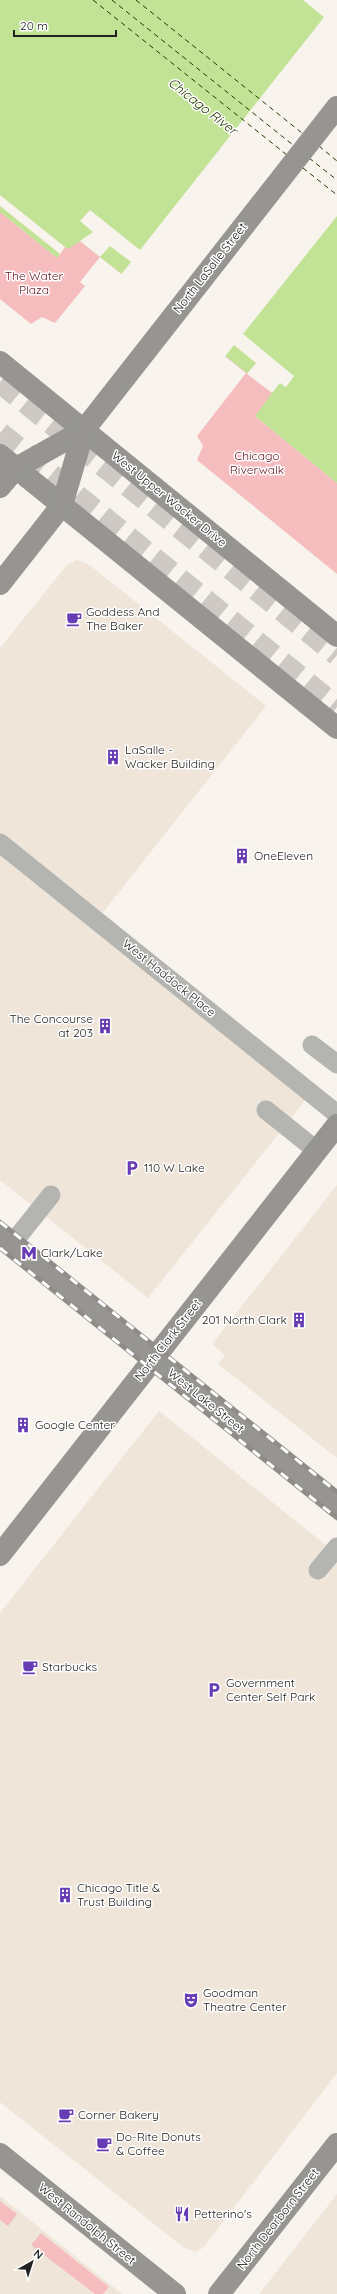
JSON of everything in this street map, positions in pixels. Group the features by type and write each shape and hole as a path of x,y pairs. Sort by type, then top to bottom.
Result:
{"main road":[{"name":"North LaSalle Street","path":"0,584 62,505 84,430 337,107"},
{"name":"West Upper Wacker Drive","path":"0,362 337,636"},
{"name":"North LaSalle Street","path":"0,487 8,461 84,430"},
{"path":"8,461 337,728"},
{"name":"North Clark Street","path":"0,1555 337,1125"},
{"name":"West Lake Street","path":"6,1239 337,1507"},
{"name":"North Dearborn Street","path":"219,2294 337,2144"},
{"name":"West Randolph Street","path":"0,2154 175,2294"}],"lane":[{"name":"West Haddock Place","path":"0,843 62,883 337,1114"},
{"path":"312,1045 337,1064"},
{"path":"266,1110 316,1150"},
{"path":"6,1239 52,1195"},
{"path":"318,1570 337,1547"}],"shaded area":[{"path":"77,560 88,564 266,706 97,920 311,1093 148,1298 0,1180 0,648 67,565"},
{"path":"337,1185 337,1458 218,1364 225,1355 212,1344"},
{"path":"159,1411 337,1554 337,2073 203,2248 195,2252 183,2247 0,2102 0,1613"},
{"path":"337,2194 337,2294 260,2294 260,2293"},
{"path":"0,2196 122,2294 0,2294"}],"green space":[{"name":"Chicago Riverwalk","path":"0,212 57,258 65,247 80,241 294,376 255,416 337,483 337,574 197,460 203,446 197,436 246,373 100,257 80,282 85,286 55,323 42,317 31,324 0,299"},
{"path":"0,2201 17,2214 8,2226 0,2220"},
{"path":"41,2233 109,2287 103,2294 95,2294 31,2245"}],"water":[{"name":"Chicago River","path":"0,0 303,0 337,28 337,483 255,416 272,393 80,241 68,249 65,247 57,258 0,212"}],"pier":[{"path":"325,16 337,25 337,216 243,334 294,376 286,387 280,383 272,393 247,374 256,363 234,345 224,358 120,276 131,262 110,246 100,257 80,241 93,232 80,221 90,210 140,250"},
{"path":"0,195 65,247 60,254 0,206"}],"ferry route":[{"path":"93,0 287,155"},
{"path":"112,0 293,145"},
{"path":"136,0 302,133"},
{"path":"319,146 337,161"},
{"path":"309,158 337,180"},
{"path":"303,168 337,195"}],"tunnel":[{"path":"0,382 337,655"},
{"path":"0,433 337,707"}],"railway":[{"path":"0,1222 337,1492"},
{"path":"0,1248 337,1518"}],"place":[{"name":"Goddess And The Baker","path":"74,619"},
{"name":"LaSalle - Wacker Building","path":"113,757"},
{"name":"OneEleven","path":"242,856"},
{"name":"The Concourse at 203","path":"105,1026"},
{"name":"110 W Lake","path":"132,1168"},
{"name":"Clark/Lake","path":"29,1253"},
{"name":"201 North Clark","path":"299,1320"},
{"name":"Google Center","path":"23,1425"},
{"name":"Starbucks","path":"30,1667"},
{"name":"Government Center Self Park","path":"214,1690"},
{"name":"Chicago Title & Trust Building","path":"65,1895"},
{"name":"Goodman Theatre Center","path":"191,2000"},
{"name":"Corner Bakery","path":"66,2115"},
{"name":"Do-Rite Donuts & Coffee","path":"104,2144"},
{"name":"Petterino's","path":"182,2214"}],"park label":[{"name":"The Water Plaza","path":"34,283"}]}
